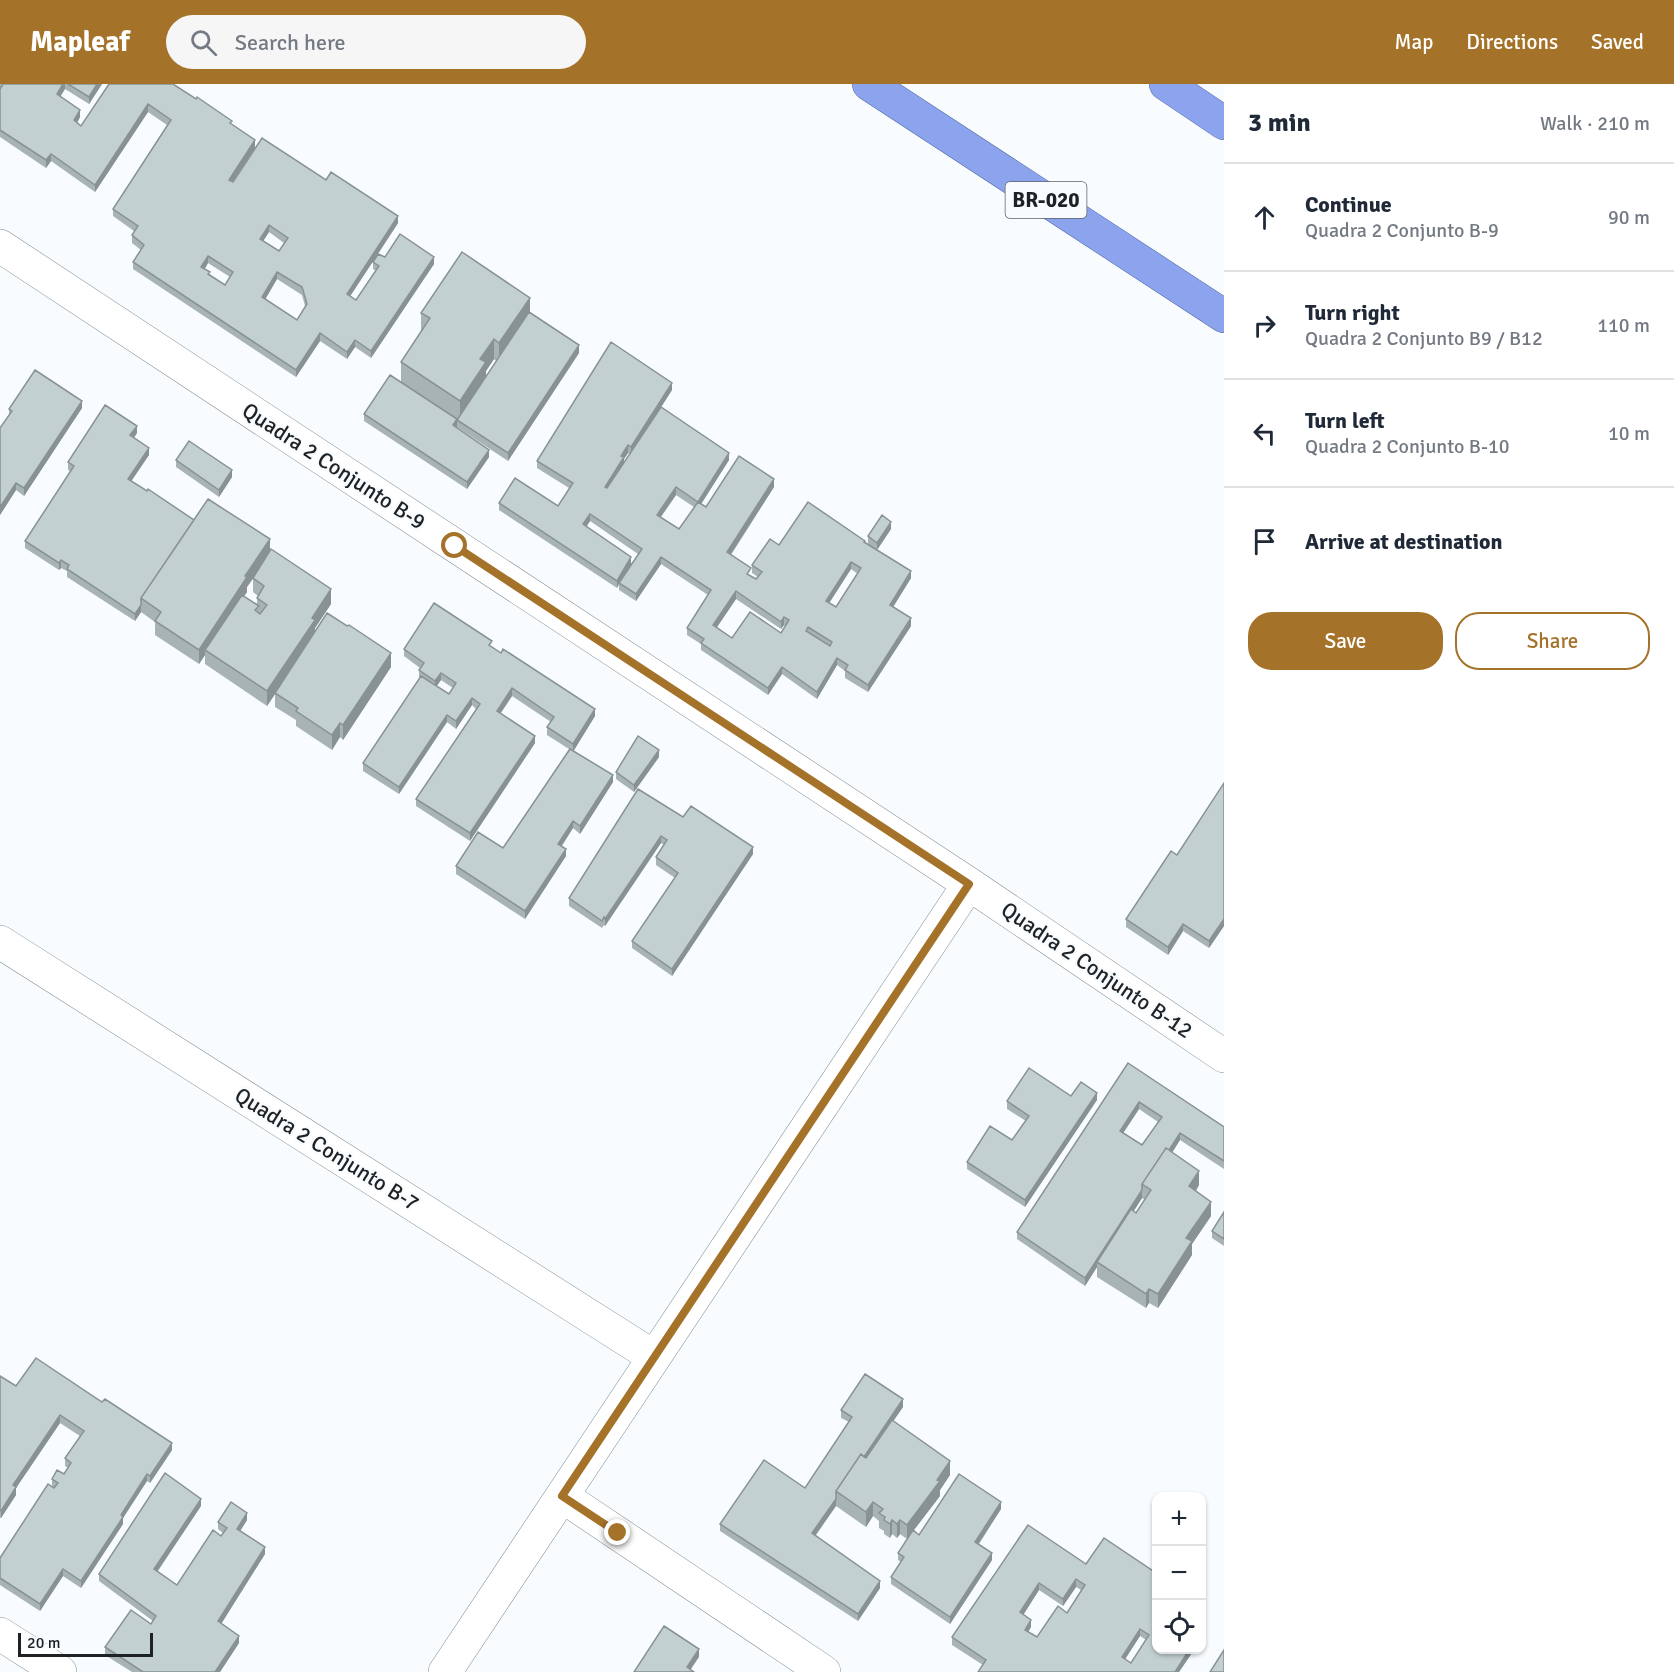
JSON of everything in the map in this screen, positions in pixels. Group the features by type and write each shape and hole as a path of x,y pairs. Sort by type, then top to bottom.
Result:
{"highway":[{"name":"BR-020","path":"869,84 1224,316"},
{"path":"1166,84 1224,123"}],"street":[{"name":"Quadra 2 Conjunto B-9","path":"0,246 969,884"},
{"name":"Quadra 2 Conjunto B-12","path":"969,884 1224,1056"},
{"path":"445,1672 969,884"},
{"name":"Quadra 2 Conjunto B-7","path":"0,942 654,1357"},
{"path":"562,1496 824,1672"},
{"path":"0,1634 60,1672"}],"building":[{"path":"3,84 63,84 57,94 80,110 74,120 81,126 109,84 173,84 196,99 197,97 255,140 229,180 233,182 262,138 326,180 331,172 398,216 347,294 356,300 379,266 373,262 378,254 385,257 400,234 434,257 371,351 355,340 347,352 320,333 296,370 133,262 144,245 132,235 138,226 113,209 171,120 148,104 95,185 51,154 46,160 0,130 0,89","holes":["269,225 288,238 279,251 260,239","208,256 233,272 225,285 201,267","277,272 302,287 307,304 297,320 262,297"]},
{"path":"68,84 97,84 89,97"},
{"path":"462,252 530,298 499,343 494,339 480,359 486,362 460,401 401,362 430,318 421,313"},
{"path":"529,312 579,345 508,453 457,420"},
{"path":"611,342 672,383 631,447 628,445 621,456 624,457 605,487 607,488 661,407 729,453 698,502 706,507 739,456 774,479 727,552 751,568 747,574 756,579 762,572 752,565 770,539 779,545 808,502 864,542 911,571 890,605 911,618 868,685 845,670 848,665 837,658 817,692 782,667 768,688 701,643 704,639 687,628 711,590 661,557 636,594 619,583 642,549 590,514 583,524 631,557 617,581 499,503 515,478 558,506 573,483 537,461","holes":["676,487 698,502 679,529 657,515","851,562 861,568 836,607 826,601","736,591 781,622 784,617 789,620 781,633 750,612 732,638 713,625","808,627 832,642 830,646 806,631"]},
{"path":"35,370 82,401 24,488 16,483 0,507 0,428 12,411 9,409"},
{"path":"390,375 457,419 453,425 489,450 467,482 364,414"},
{"path":"105,405 137,426 130,435 149,448 128,479 147,491 148,489 194,520 141,598 141,605 135,614 67,569 69,565 61,560 59,563 25,541 74,466 68,462"},
{"path":"189,441 232,470 219,490 176,460"},
{"path":"208,499 270,539 199,650 155,621 161,612 141,598"},
{"path":"882,515 891,522 877,543 868,536"},
{"path":"271,549 331,589 312,618 315,620 267,691 205,650 242,595 259,606 255,610 260,614 267,605 257,598 264,586 253,578"},
{"path":"434,603 492,641 489,645 501,653 503,649 595,709 573,744 547,727 554,717 512,688 497,711 535,736 470,833 416,799 480,704 472,698 456,721 447,715 399,787 363,763 421,676 449,694 456,683 441,673 435,681 419,670 424,663 404,649"},
{"path":"327,613 391,653 343,725 340,723 332,735 296,711 298,708 275,693"},
{"path":"638,736 659,750 634,785 616,772"},
{"path":"570,749 613,775 580,826 573,821 558,844 566,849 525,911 456,866 478,832 503,848"},
{"path":"1224,783 1224,919 1209,941 1183,924 1168,947 1126,919 1171,851 1177,855"},
{"path":"638,789 683,817 691,806 753,847 672,969 632,941 678,873 656,857 667,840 661,836 602,921 569,898"},
{"path":"1128,1063 1224,1127 1224,1161 1180,1133 1169,1150 1166,1148 1142,1184 1142,1190 1085,1278 1017,1232","holes":["1139,1102 1162,1117 1142,1145 1120,1131"]},
{"path":"1029,1068 1071,1096 1081,1082 1097,1093 1025,1200 967,1162 990,1126 1012,1140 1029,1116 1007,1101"},
{"path":"1166,1148 1199,1171 1189,1186 1211,1202 1186,1238 1192,1241 1158,1294 1149,1289 1146,1294 1097,1262 1131,1209 1136,1213 1151,1190 1142,1184"},
{"path":"1224,1212 1224,1239 1212,1231"},
{"path":"36,1358 102,1402 105,1399 172,1443 150,1476 147,1474 121,1515 123,1517 81,1581 63,1569 40,1604 0,1578 0,1558 48,1484 54,1488 58,1483 52,1479 57,1470 64,1474 71,1463 65,1458 84,1431 60,1415 13,1485 16,1487 0,1510 0,1376 16,1386"},
{"path":"865,1374 903,1399 864,1457 861,1454 836,1491 836,1499 812,1533 880,1581 858,1614 720,1524 764,1460 805,1488 852,1417 841,1410"},
{"path":"892,1420 950,1461 937,1480 940,1481 907,1525 900,1520 897,1524 892,1520 890,1524 879,1513 883,1509 873,1502 866,1512 836,1491 861,1454 866,1458"},
{"path":"165,1473 201,1499 154,1569 177,1585 213,1530 221,1536 227,1528 218,1522 231,1502 247,1513 237,1529 265,1547 218,1621 239,1636 215,1672 143,1672 105,1647 131,1610 151,1624 156,1616 99,1574"},
{"path":"959,1474 1001,1502 975,1542 992,1553 950,1617 891,1577 904,1557 898,1553 913,1530 919,1535"},
{"path":"1028,1525 1086,1564 1104,1538 1152,1570 1152,1654 1186,1654 1175,1672 978,1672 986,1660 952,1637","holes":["1076,1579 1085,1585 1067,1613 1058,1606 1037,1637 1025,1630 1031,1620 1020,1612 1039,1583 1063,1599","1140,1629 1149,1635 1131,1663 1122,1657"]},
{"path":"664,1626 699,1649 687,1667 694,1672 634,1672"},
{"path":"1224,1650 1224,1672 1210,1672"}],"route":[{"path":"455,546 969,884 562,1496 618,1533"}]}
